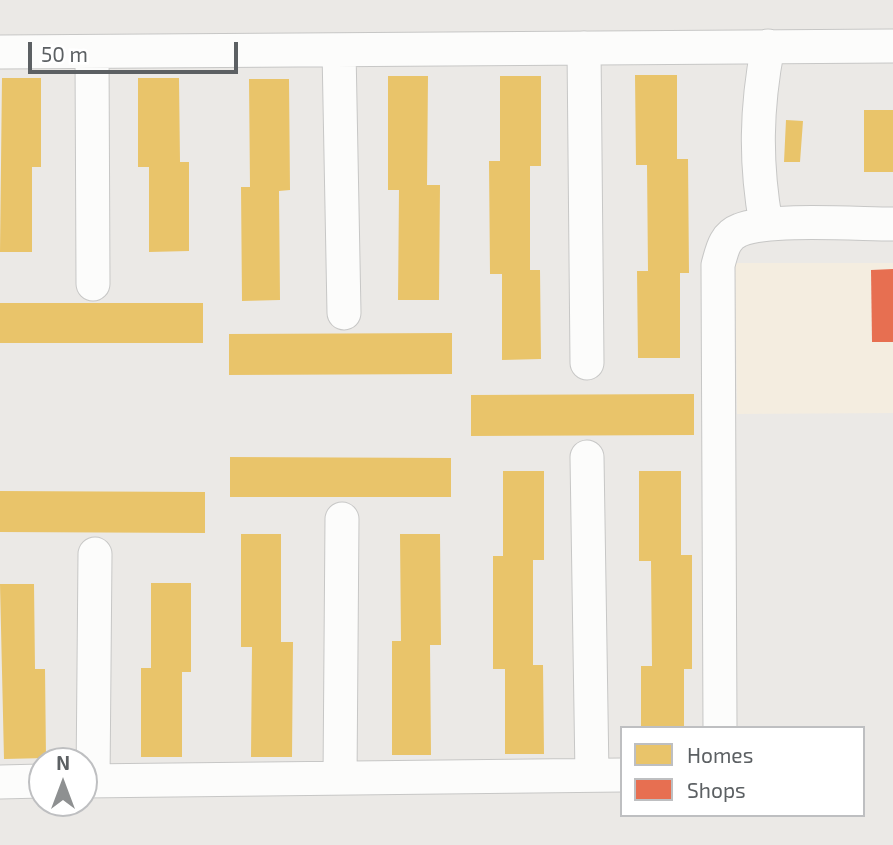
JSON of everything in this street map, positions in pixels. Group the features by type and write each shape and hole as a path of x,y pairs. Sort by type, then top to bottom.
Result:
{"lane":[{"path":"766,225 758,176 758,94 768,46"},
{"path":"0,52 893,46"},
{"path":"584,48 587,363"},
{"path":"339,50 344,313"},
{"path":"92,52 93,284"},
{"path":"720,726 718,265 725,241 739,230 766,225 893,224"},
{"path":"98,781 607,775 587,457"},
{"path":"340,778 342,519"},
{"path":"90,747 95,554"},
{"path":"0,782 28,781"}],"shaded area":[{"path":"735,263 893,263 893,413 737,414"}],"building: Homes":[{"path":"635,75 677,75 677,159 688,159 689,273 680,273 680,358 638,358 637,271 648,271 647,165 636,165"},
{"path":"388,76 428,76 427,185 440,185 439,300 398,300 399,190 388,190"},
{"path":"500,76 541,76 541,166 530,166 530,270 540,270 541,359 502,360 502,274 490,274 489,161 500,161"},
{"path":"2,78 41,78 41,167 32,167 32,252 0,252"},
{"path":"138,78 179,78 180,162 189,162 189,251 149,252 149,167 138,167"},
{"path":"249,79 289,79 290,190 279,191 280,300 242,301 241,187 250,187"},
{"path":"864,110 893,110 893,172 864,172"},
{"path":"786,120 803,121 800,162 784,162"},
{"path":"0,303 203,303 203,343 0,343"},
{"path":"452,333 452,374 229,375 229,334"},
{"path":"694,394 694,435 471,436 471,395"},
{"path":"230,457 451,458 451,497 230,497"},
{"path":"503,471 544,471 544,560 533,560 533,665 543,665 544,754 505,754 505,669 493,669 493,556 503,556"},
{"path":"639,471 681,471 681,555 692,555 692,669 684,669 684,726 641,726 641,666 652,666 651,561 639,561"},
{"path":"0,491 205,492 205,533 0,532"},
{"path":"241,534 281,534 281,642 293,642 292,757 251,757 252,647 241,647"},
{"path":"400,534 440,534 441,645 430,645 431,755 392,755 392,641 401,641"},
{"path":"151,583 191,583 191,672 182,672 182,757 141,757 141,668 151,668"},
{"path":"0,584 34,584 35,669 45,669 46,747 28,747 28,758 4,759"}],"building: Shops":[{"path":"893,269 893,342 872,342 871,270"}]}
